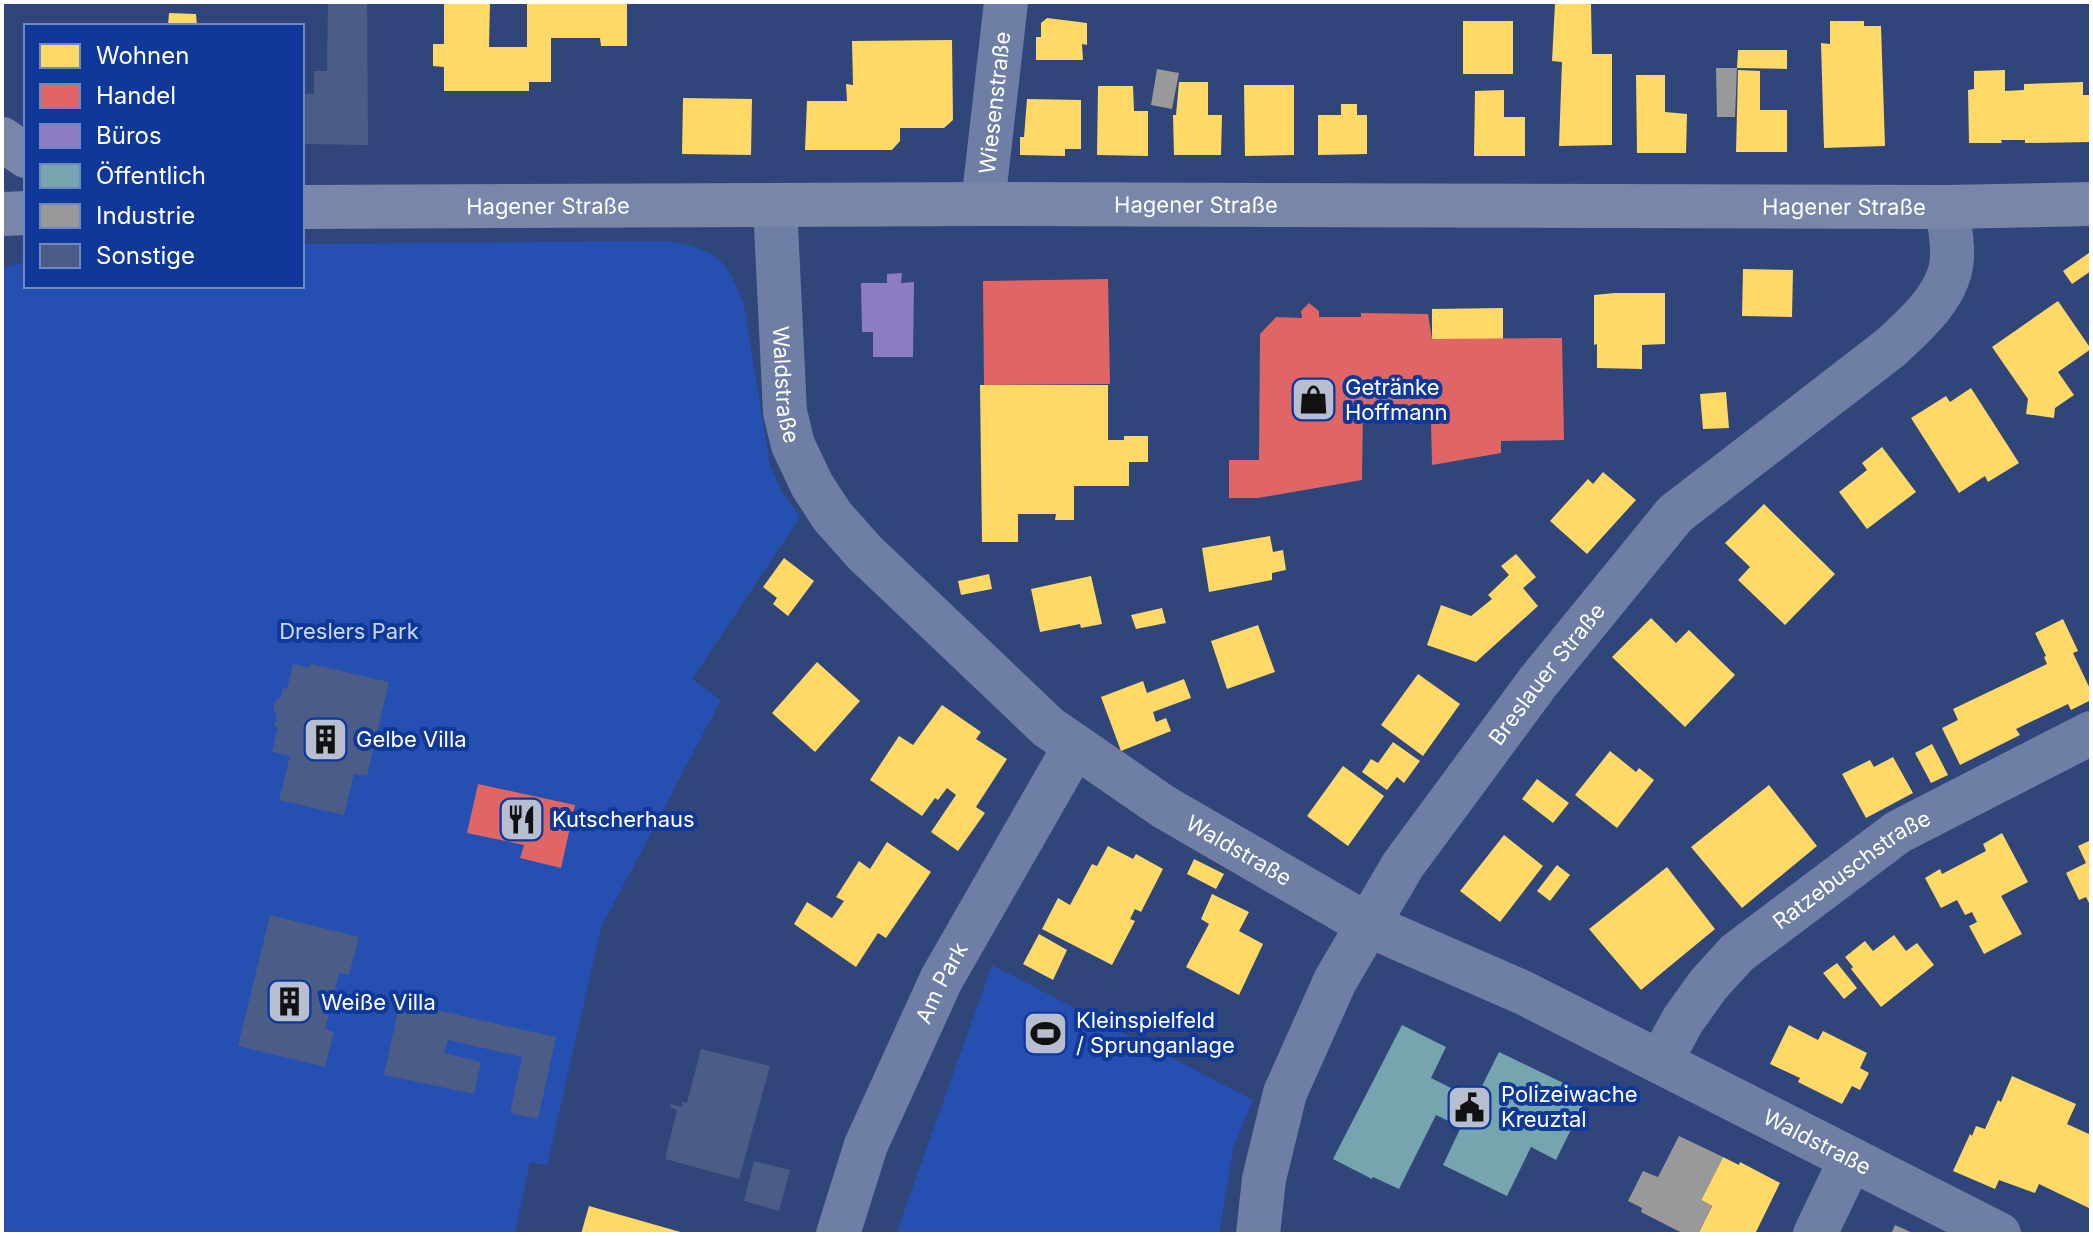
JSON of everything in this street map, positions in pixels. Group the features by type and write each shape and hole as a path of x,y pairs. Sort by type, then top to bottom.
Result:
{"main road":[{"path":"2,139 24,155"},
{"name":"Hagener Straße","path":"304,207 983,204 1947,207 2091,204"},
{"path":"2,214 24,213"}],"street":[{"name":"Wiesenstraße","path":"983,204 1006,2"},
{"name":"Waldstraße","path":"775,205 785,412 793,445 812,485 832,516 865,553 1048,727 1164,807 1368,925 1524,993 1999,1234"},
{"name":"Breslauer Straße","path":"1258,1234 1264,1179 1285,1093 1335,981 1403,865 1538,682 1675,514 1890,348 1936,300 1949,277 1953,259 1947,207"},
{"name":"Ratzebuschstraße","path":"1660,1062 1683,1020 1708,985 1737,953 1898,832 2091,733"},
{"name":"Am Park","path":"838,1234 866,1145 941,980 1075,746"},
{"path":"1815,1234 1851,1159"}],"green space":[{"name":"Dreslers Park","path":"665,241 707,252 731,276 744,305 770,465 782,492 800,517 692,679 721,700 601,928 547,1166 530,1162 515,1234 2,1234 2,268 24,262 24,288 304,288 304,244"},
{"name":"Kleinspielfeld / Sprunganlage","path":"992,965 1253,1100 1233,1148 1219,1234 896,1234"}],"building: Wohnen":[{"path":"444,2 490,2 489,47 527,47 527,2 627,2 627,46 601,46 600,38 551,38 551,82 529,82 529,91 444,91 444,67 433,66 433,44 444,44"},
{"path":"1555,3 1591,4 1592,54 1612,54 1612,145 1559,146 1562,62 1552,61"},
{"path":"169,13 196,14 197,24 168,24"},
{"path":"1047,18 1087,23 1087,45 1082,44 1083,60 1036,60 1036,37 1041,37 1041,23"},
{"path":"1463,21 1513,21 1513,74 1463,74"},
{"path":"1830,21 1864,21 1864,26 1881,26 1885,146 1824,148 1821,43 1830,44"},
{"path":"952,40 953,120 944,128 900,128 900,141 892,150 805,150 807,101 847,101 846,84 853,85 852,41"},
{"path":"1738,50 1787,50 1787,69 1737,68"},
{"path":"1738,70 1760,71 1760,110 1787,110 1787,152 1736,152"},
{"path":"2005,70 2005,91 2024,90 2024,84 2083,82 2083,95 2091,95 2091,142 2025,143 2025,140 2001,140 2002,143 1969,143 1968,90 1974,89 1974,71"},
{"path":"1636,75 1665,75 1665,112 1687,114 1686,153 1637,153"},
{"path":"1179,82 1208,82 1208,115 1222,115 1221,155 1174,155 1173,115 1176,115"},
{"path":"1244,85 1294,85 1294,155 1245,156"},
{"path":"1098,86 1133,86 1134,111 1148,111 1148,156 1097,155"},
{"path":"1504,90 1504,117 1525,117 1525,156 1474,156 1475,91"},
{"path":"683,98 752,99 751,155 682,154"},
{"path":"1027,99 1081,100 1081,149 1065,149 1065,156 1020,155"},
{"path":"1341,104 1357,104 1357,115 1367,115 1367,154 1318,155 1318,115 1341,115"},
{"path":"2089,253 2091,271 2072,284 2063,271"},
{"path":"1743,269 1793,270 1792,317 1742,316"},
{"path":"1665,293 1665,344 1642,345 1642,369 1597,368 1594,295"},
{"path":"2058,301 2091,349 2058,372 2074,395 2055,408 2054,418 2026,414 2028,399 1992,347"},
{"path":"1503,308 1503,339 1432,339 1432,309"},
{"path":"980,385 1108,385 1108,440 1148,436 1148,462 1129,462 1129,486 1074,486 1074,520 1055,520 1056,514 1018,514 1018,542 982,542"},
{"path":"1971,388 2019,463 1988,482 1985,476 1959,493 1911,418 1946,396 1950,402"},
{"path":"1726,392 1729,428 1703,429 1700,394"},
{"path":"1882,447 1916,492 1867,529 1839,492 1867,470 1862,463"},
{"path":"1603,472 1636,500 1587,554 1550,521 1588,479 1593,484"},
{"path":"1764,504 1835,574 1785,625 1738,580 1750,567 1725,543"},
{"path":"1270,536 1273,552 1283,550 1286,570 1272,573 1272,580 1209,592 1202,548"},
{"path":"1516,554 1536,577 1523,588 1538,606 1476,662 1427,645 1441,605 1471,616 1492,599 1488,595 1509,575 1501,566"},
{"path":"784,558 814,581 788,616 773,604 777,598 763,587"},
{"path":"989,574 992,589 961,595 958,581"},
{"path":"1091,576 1102,624 1081,628 1080,624 1040,632 1031,589"},
{"path":"1162,608 1166,623 1136,629 1131,615"},
{"path":"1651,618 1676,643 1689,630 1735,675 1685,727 1612,657"},
{"path":"2063,619 2078,651 2073,653 2091,691 2091,700 2071,710 2068,704 2016,729 2020,735 1960,765 1942,728 1958,720 1953,709 2047,664 2035,633"},
{"path":"1258,625 1275,672 1227,689 1211,641"},
{"path":"817,662 860,701 815,752 772,713"},
{"path":"1418,674 1460,704 1423,756 1381,725"},
{"path":"1184,679 1191,698 1153,712 1156,722 1166,718 1171,731 1121,751 1101,697 1143,681 1147,693"},
{"path":"942,705 981,732 976,739 1007,759 976,807 985,813 958,851 931,832 956,795 947,788 922,816 870,780 899,736 913,745"},
{"path":"1393,742 1420,761 1404,783 1397,777 1387,790 1362,772 1371,759 1378,763"},
{"path":"1932,744 1948,775 1931,783 1915,753"},
{"path":"1610,751 1636,772 1639,768 1654,780 1617,828 1575,795"},
{"path":"1893,757 1913,793 1866,818 1842,774 1870,760 1874,767"},
{"path":"1343,766 1384,796 1348,846 1307,816"},
{"path":"1537,779 1569,803 1553,823 1522,799"},
{"path":"1769,785 1817,846 1742,908 1691,847"},
{"path":"2002,833 2028,882 2001,896 2022,934 1984,954 1969,926 1977,922 1972,912 1965,915 1957,900 1941,908 1925,878 1940,869 1942,874 1986,851 1983,844"},
{"path":"1504,835 1543,866 1500,922 1460,891"},
{"path":"2091,840 2091,907 2086,897 2079,900 2066,873 2086,863 2078,846"},
{"path":"887,842 931,872 886,938 878,933 856,967 794,924 807,902 832,918 844,901 836,897 859,861 870,869"},
{"path":"1108,846 1133,859 1136,854 1163,869 1141,912 1135,909 1130,919 1135,921 1112,965 1042,929 1058,898 1070,905 1092,864 1097,866"},
{"path":"1194,859 1224,874 1216,889 1187,874"},
{"path":"1557,865 1570,875 1550,901 1537,891"},
{"path":"1667,867 1715,929 1641,990 1589,929"},
{"path":"1212,894 1249,912 1239,931 1263,944 1239,995 1186,967 1209,924 1201,919"},
{"path":"1039,934 1067,950 1053,980 1023,964"},
{"path":"1894,935 1906,951 1917,943 1934,965 1881,1007 1845,957 1865,941 1873,951"},
{"path":"1837,963 1857,988 1844,999 1823,973"},
{"path":"1789,1025 1818,1040 1823,1031 1867,1053 1860,1068 1869,1073 1860,1090 1852,1086 1842,1104 1770,1064"},
{"path":"2012,1076 2076,1104 2067,1124 2091,1135 2091,1209 2039,1184 2035,1193 1999,1180 1995,1189 1953,1171 1970,1134 1972,1136 1976,1126 1985,1129"},
{"path":"1723,1157 1739,1165 1740,1162 1780,1183 1755,1234 1698,1234 1712,1206 1701,1200"},
{"path":"589,1206 684,1233 581,1234"}],"building: Handel":[{"path":"1108,279 1110,384 984,385 983,281"},
{"path":"1309,303 1319,311 1319,317 1361,317 1361,313 1428,314 1432,339 1562,338 1564,440 1501,441 1501,453 1432,465 1431,423 1395,424 1395,414 1372,415 1371,407 1363,407 1362,480 1258,498 1229,498 1229,460 1259,460 1260,334 1276,317 1302,318 1301,311"},
{"name":"Kutscherhaus","path":"478,784 575,805 561,868 520,858 524,845 467,833"}],"building: Büros":[{"path":"902,273 901,283 914,282 913,357 873,357 873,332 862,332 861,283 887,283 887,274"}],"building: Öffentlich":[{"name":"Polizeiwache Kreuztal","path":"1402,1025 1446,1047 1431,1078 1475,1100 1499,1052 1588,1095 1556,1160 1531,1147 1507,1196 1443,1165 1461,1127 1436,1115 1399,1189 1333,1159"}],"building: Industrie":[{"path":"1716,68 1737,68 1735,117 1717,117"},
{"path":"1157,69 1179,73 1172,109 1151,105"},
{"path":"1679,1136 1723,1157 1701,1200 1712,1206 1698,1234 1684,1234 1641,1212 1642,1208 1628,1201 1643,1171 1658,1177"},
{"path":"1895,1225 1915,1234 1891,1234"}],"building: Sonstige":[{"path":"328,2 367,2 368,145 304,144 304,94 314,94 314,71 327,71"},
{"name":"Gelbe Villa","path":"293,664 310,668 311,664 389,682 367,776 354,774 344,815 279,800 290,756 272,752 278,727 274,726 277,716 273,708 283,688 287,689"},
{"name":"Weiße Villa","path":"270,915 359,937 349,975 339,973 325,1029 334,1032 325,1067 238,1046"},
{"path":"400,1002 556,1037 538,1119 510,1113 522,1057 448,1040 444,1053 481,1062 474,1094 384,1075"},
{"path":"701,1049 770,1066 739,1179 665,1159 677,1110 670,1107 671,1104 682,1107 682,1102 687,1103"},
{"path":"754,1161 790,1170 779,1211 744,1201"}],"place":[{"name":"Getränke Hoffmann","path":"1314,400"},
{"name":"Gelbe Villa","path":"325,739"},
{"name":"Kutscherhaus","path":"521,819"},
{"name":"Weiße Villa","path":"290,1002"},
{"name":"Kleinspielfeld / Sprunganlage","path":"1045,1033"},
{"name":"Polizeiwache Kreuztal","path":"1470,1107"}]}
